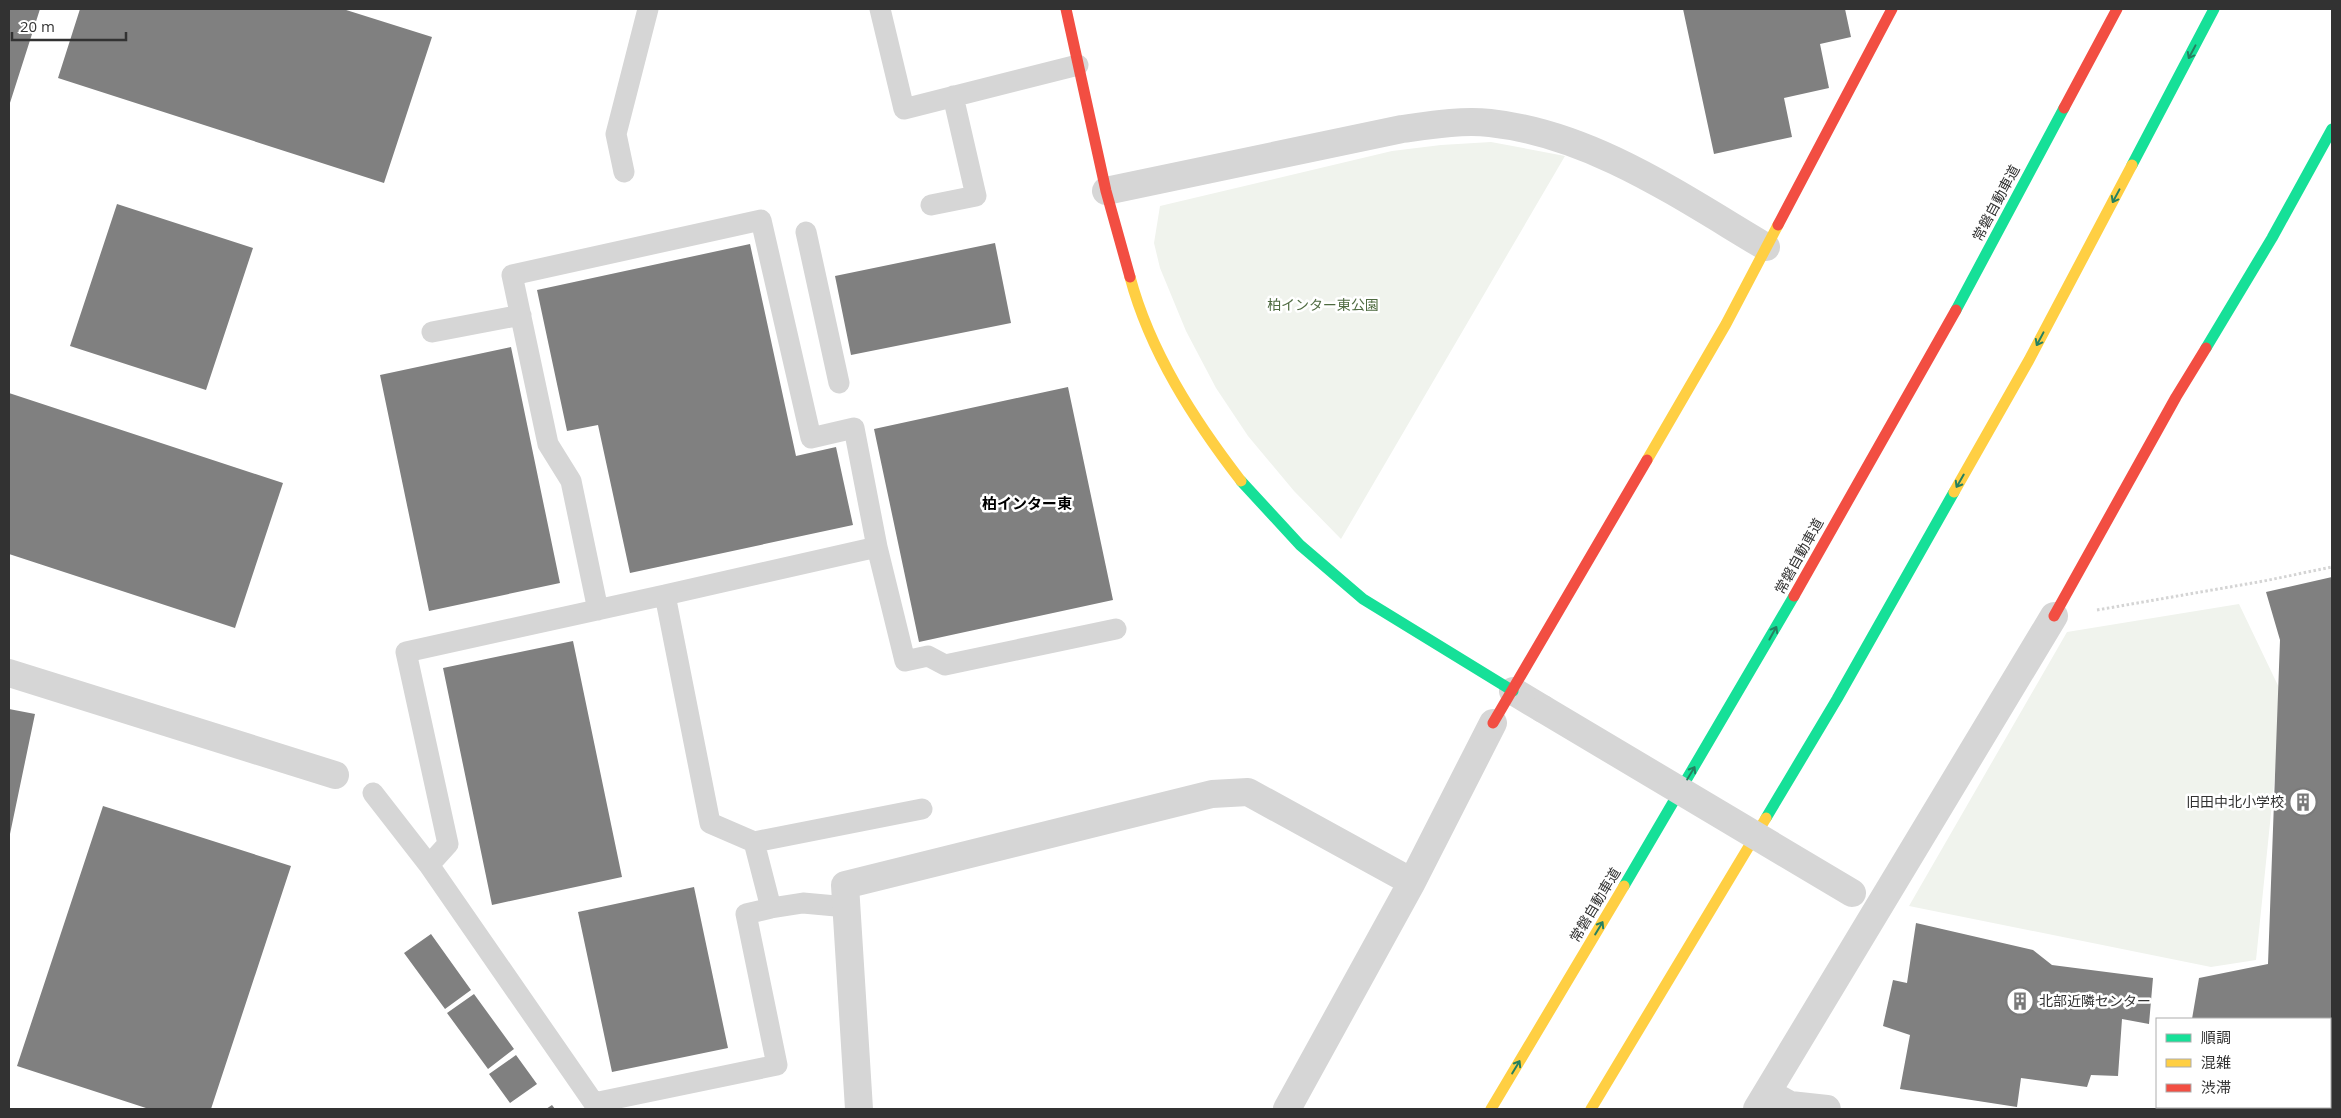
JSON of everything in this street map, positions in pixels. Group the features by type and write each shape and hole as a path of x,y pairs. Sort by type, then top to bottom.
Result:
{"main road":[{"path":"1066,9 1106,191 1134,293 1158,349 1206,436 1247,489 1300,545 1362,599 1512,691"},
{"path":"1492,723 1726,324 1892,9"},
{"name":"常磐自動車道","path":"1491,1109 1764,649 1958,306 2117,9"},
{"path":"1591,1109 1847,682 2029,360 2214,9"},
{"path":"2054,616 2176,397 2272,238 2332,128"}],"street":[{"path":"1106,191 1402,129 1444,123 1488,123 1521,128 1564,139 1615,161 1677,194 1766,247"},
{"path":"1827,1109 1762,1101 1877,907 1964,767 2054,616"},
{"path":"9,673 335,775"},
{"path":"1512,691 1877,907"},
{"path":"1288,1109 1412,882 1492,723"},
{"path":"859,1109 845,885 1212,794 1239,792 1248,792 1412,882"}],"lane":[{"path":"624,172 616,134 648,9"},
{"path":"880,9 904,109 1078,65"},
{"path":"931,205 976,196 953,96"},
{"path":"598,610 571,481 548,444 512,275 761,220 811,438 854,428 877,547 905,661 928,656 945,665 1116,629"},
{"path":"806,232 839,383"},
{"path":"432,332 521,315"},
{"path":"429,865 448,844 406,652 877,547"},
{"path":"665,595 710,823 754,842 922,809"},
{"path":"373,793 429,865 596,1106 777,1065 746,914 803,903 847,907"},
{"path":"754,842 771,908"}],"path":[{"path":"2054,616 2180,596 2332,567"}],"green space":[{"name":"柏インター東公園","path":"1491,142 1565,156 1341,539 1294,491 1248,436 1216,388 1186,331 1160,268 1154,243 1160,206 1392,151 1441,145"},
{"path":"2239,604 2283,696 2256,960 2211,967 1909,906 2067,632"}],"building":[{"path":"9,9 40,9 9,106"},
{"path":"80,9 343,9 432,37 384,183 58,78"},
{"path":"1683,9 1845,9 1851,37 1820,44 1829,88 1784,98 1792,137 1714,154"},
{"path":"117,204 253,248 206,390 70,346"},
{"path":"995,243 1011,323 851,355 835,276"},
{"path":"750,244 796,456 836,447 853,525 630,573 598,425 567,431 537,290"},
{"path":"511,347 560,583 429,611 380,375"},
{"path":"1068,387 1113,600 919,642 874,429"},
{"path":"9,393 283,483 235,628 9,554"},
{"name":"旧田中北小学校","path":"2332,577 2332,1109 2175,1109 2331,1108 2331,1018 2192,1018 2199,978 2268,964 2280,640 2266,592"},
{"path":"573,641 622,877 492,905 443,668"},
{"path":"9,709 35,714 10,834 9,834"},
{"path":"103,806 291,866 211,1109 149,1109 17,1066"},
{"path":"694,887 728,1048 612,1072 578,912"},
{"name":"北部近隣センター","path":"1916,923 2033,950 2052,965 2153,978 2149,1024 2122,1019 2118,1076 2091,1075 2087,1087 2021,1078 2017,1107 1900,1089 1910,1035 1883,1026 1893,980 1907,983"},
{"path":"431,934 471,990 445,1009 404,953"},
{"path":"474,994 514,1049 488,1069 447,1013"},
{"path":"516,1055 537,1084 510,1103 489,1074"},
{"path":"552,1105 555,1109 546,1109"}],"traffic: fast":[{"path":"2132,165 2214,9"},
{"path":"1956,310 2064,108"},
{"path":"2206,348 2272,238 2332,129"},
{"path":"1241,481 1300,545 1363,599 1513,691"},
{"path":"1766,818 1837,699 1954,492"},
{"path":"1624,886 1794,596"}],"traffic: slow":[{"path":"1954,492 2029,360 2132,165"},
{"path":"1647,460 1726,324 1778,225"},
{"path":"1130,277 1149,332 1175,384 1207,434 1241,481"},
{"path":"1591,1109 1766,818"},
{"path":"1491,1109 1624,886"}],"traffic: jam":[{"path":"1066,9 1106,191 1130,277"},
{"path":"1778,225 1892,9"},
{"path":"2064,108 2117,9"},
{"path":"1794,596 1956,310"},
{"path":"2054,616 2176,397 2206,348"},
{"path":"1493,723 1647,460"}],"place":[{"name":"旧田中北小学校","path":"2303,802"},
{"name":"北部近隣センター","path":"2020,1001"}],"district":[{"name":"柏インター東","path":"1027,504"}]}
